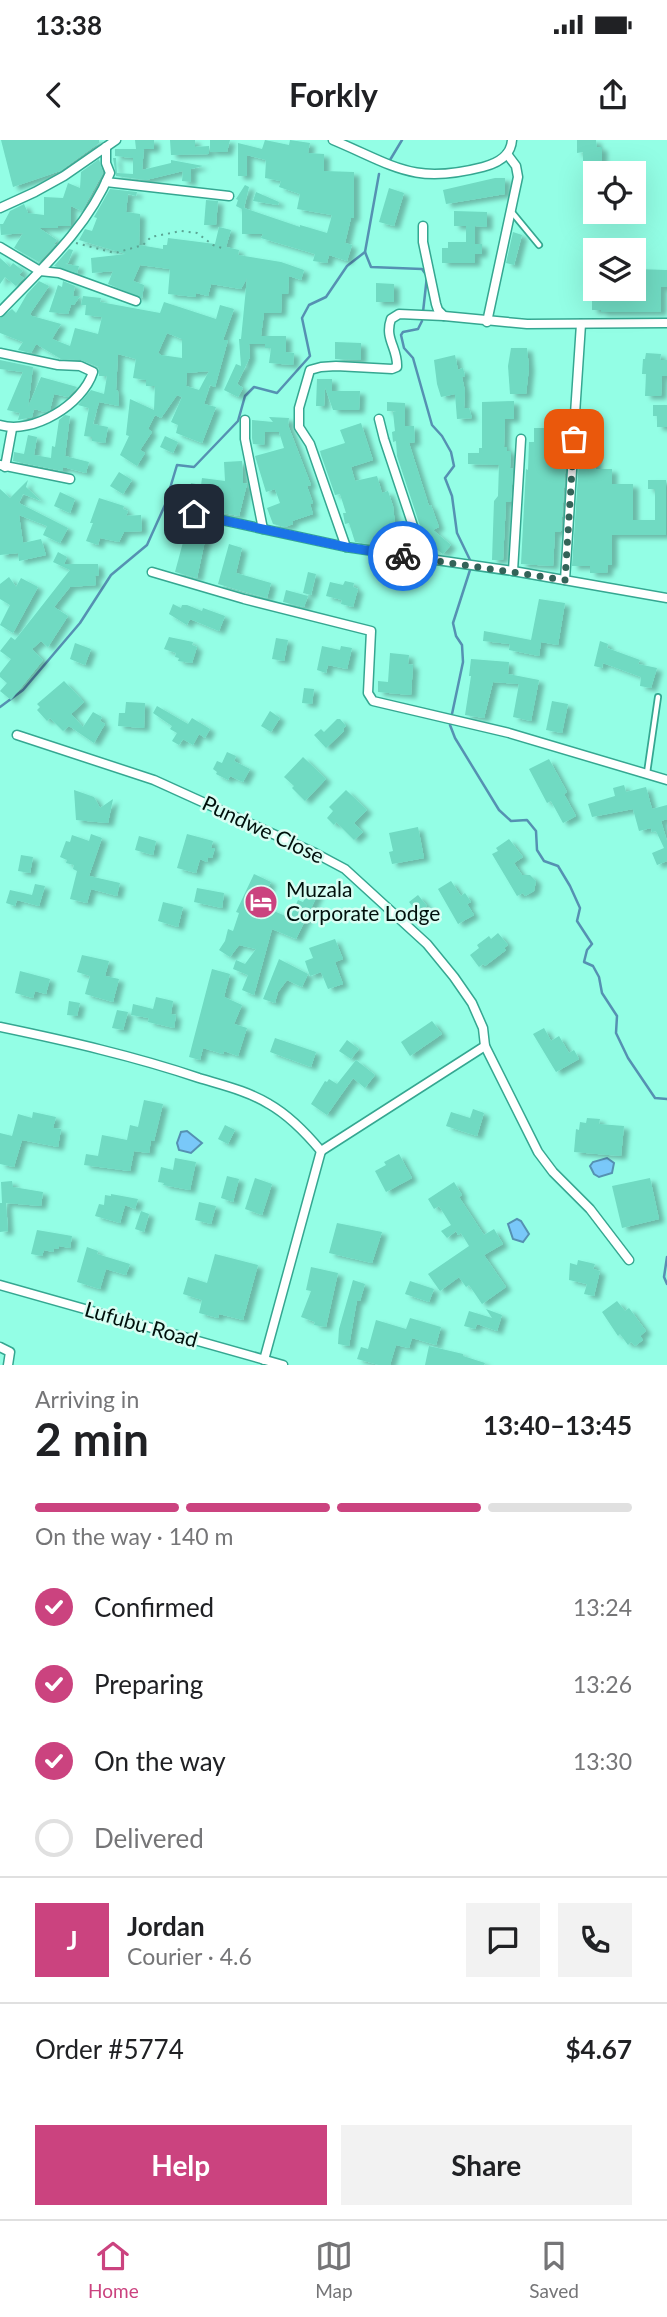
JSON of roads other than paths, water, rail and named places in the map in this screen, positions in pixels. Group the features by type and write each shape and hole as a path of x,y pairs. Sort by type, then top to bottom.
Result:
{"street":[{"path":"0,208 64,176 116,140"},
{"path":"333,140 395,168 438,176 492,164 507,154 512,140"},
{"path":"0,312 69,241 95,204 110,173 106,163 106,147"},
{"path":"487,322 518,172 507,154"},
{"path":"107,182 229,196"},
{"path":"423,226 423,242 436,304 444,316"},
{"path":"0,247 40,271 59,273 136,301"},
{"path":"346,547 310,444 299,427 299,408 310,370 321,367 397,367 387,330 391,319 399,314 487,322 667,323"},
{"path":"575,414 581,324"},
{"path":"0,353 58,365 80,366 93,372 82,394 40,422 12,429 0,425"},
{"path":"379,419 424,559"},
{"path":"245,420 245,439 263,529"},
{"path":"12,429 3,466 70,479"},
{"path":"513,571 522,439"},
{"path":"565,580 574,439"},
{"path":"171,509 346,547 513,571 667,598"},
{"path":"152,572 244,599 371,631 368,692 373,701 509,733 667,780"},
{"name":"Pundwe Close","path":"17,734 154,780 345,869 427,944 454,977 472,1003 483,1028 485,1046 538,1152 553,1172 590,1209 629,1260"},
{"path":"0,1027 167,1067 243,1092 285,1114 307,1133 321,1151"},
{"path":"264,1360 321,1151 485,1046"},
{"name":"Lufubu Road","path":"0,1284 283,1365"},
{"path":"0,1347 10,1352 8,1365"}],"lane":[{"path":"511,211 539,244"},
{"path":"647,773 658,697"}],"water":[{"path":"187,1131 202,1143 191,1153 179,1150 177,1143 181,1132"},
{"path":"607,1158 614,1163 612,1173 599,1177 594,1174 590,1166 593,1162"},
{"path":"517,1219 529,1234 523,1242 513,1239 508,1224"}],"waterway":[{"path":"390,160 402,140"},
{"path":"0,707 23,690 80,623 111,575 147,545 165,505 177,465 194,467 238,421 245,396 254,387 277,393 310,356 302,318 309,305 326,297 347,266 365,252 379,174"},
{"path":"365,252 371,267 422,269 427,276 423,312"},
{"path":"422,321 418,329 403,332 401,335 404,348 413,358 432,425 451,452 454,466 445,478 452,496 457,533 471,562"},
{"path":"452,714 463,662 462,645 456,636 453,623 470,570"},
{"path":"450,725 455,738 499,810 511,821 527,820 536,831 537,850 544,861 558,866 570,886 580,908 577,921 592,944 587,950 584,962 593,966 599,977 602,993 617,1016 616,1033 628,1058 655,1098 667,1099"},
{"path":"667,1257 664,1277 667,1284"}],"place":[{"name":"Muzala Corporate Lodge","path":"261,902"}]}
